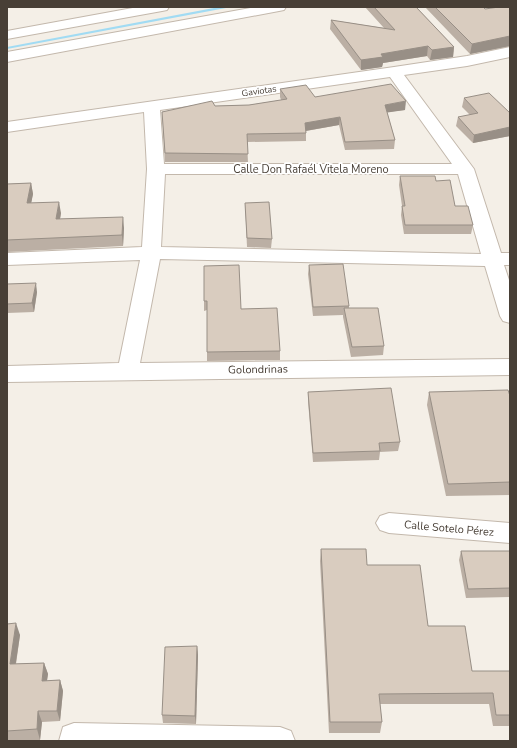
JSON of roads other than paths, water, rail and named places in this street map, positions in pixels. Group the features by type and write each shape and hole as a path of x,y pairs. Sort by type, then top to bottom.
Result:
{"street":[{"path":"7,35 162,7"},
{"path":"7,56 279,7"},
{"name":"Gaviotas","path":"7,127 394,72 462,56 507,56"},
{"path":"394,72 465,169 502,260 510,316"},
{"path":"128,371 151,253 156,169 152,107"},
{"name":"Calle Don Rafaél Vitela Moreno","path":"156,169 465,169"},
{"path":"7,259 151,253 502,260"},
{"name":"Golondrinas","path":"7,374 128,371 510,367"},
{"name":"Calle Sotelo Pérez","path":"389,523 510,533"},
{"path":"74,739 280,741"}],"waterway":[{"path":"7,48 226,7"}]}
